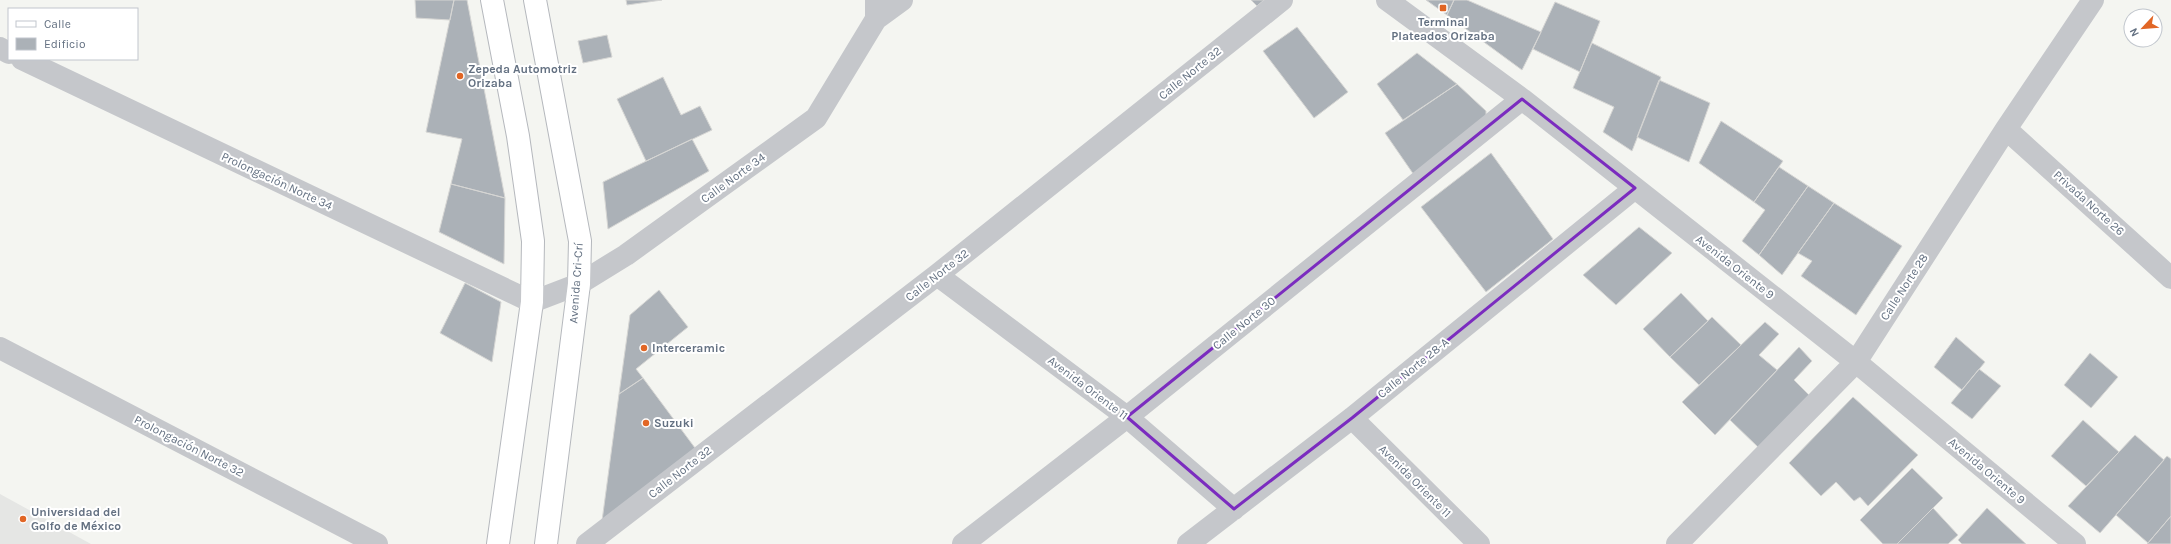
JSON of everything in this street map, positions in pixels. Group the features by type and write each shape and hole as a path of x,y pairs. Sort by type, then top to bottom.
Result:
{"main road":[{"path":"492,0 518,136 533,241 532,302 498,544"},
{"name":"Avenida Cri-Crí","path":"535,0 580,241 579,284 546,544"}],"street":[{"path":"876,10 902,0"},
{"name":"Calle Norte 32","path":"587,544 938,275 1282,0"},
{"name":"Avenida Oriente 9","path":"1387,0 1522,100 1856,362 2075,544"},
{"name":"Calle Norte 28","path":"1677,544 1856,362 2006,129 2093,0"},
{"name":"Calle Norte 34","path":"532,302 579,284 626,255 816,118 876,10"},
{"name":"Prolongación Norte 34","path":"24,60 532,302"},
{"name":"Calle Norte 30","path":"963,544 1127,417 1522,100"},
{"name":"Privada Norte 26","path":"2006,129 2171,278"},
{"name":"Calle Norte 28-A","path":"1188,544 1352,418 1635,188"},
{"name":"Avenida Oriente 11","path":"938,275 1127,417 1234,509"},
{"name":"Prolongación Norte 32","path":"0,348 377,544"},
{"name":"Avenida Oriente 11","path":"1352,418 1479,544"}],"highlighted area":[{"path":"1522,99 1635,188 1352,418 1234,509 1127,417"}],"shaded area":[{"name":"Universidad del Golfo de México","path":"0,494 91,544 0,544"}],"building":[{"path":"415,0 454,0 450,20 416,18"},
{"name":"Zepeda Automotriz Orizaba","path":"454,0 467,0 505,198 451,184 462,139 426,132"},
{"path":"626,0 662,0 627,5"},
{"path":"1251,0 1264,0 1257,6"},
{"name":"Terminal Plateados Orizaba","path":"1426,0 1454,0 1447,15"},
{"path":"1454,0 1467,0 1541,32 1522,70 1447,15"},
{"path":"1555,2 1600,21 1580,72 1533,49"},
{"path":"1297,27 1348,92 1314,118 1263,51"},
{"path":"607,35 612,57 583,63 578,41"},
{"path":"1592,43 1661,77 1632,151 1603,132 1614,107 1573,88"},
{"path":"1417,53 1457,84 1403,120 1377,84"},
{"path":"663,77 681,115 700,106 712,130 646,161 617,99"},
{"path":"1659,80 1710,103 1689,162 1637,137"},
{"path":"1457,84 1486,111 1486,123 1414,175 1385,133"},
{"path":"1721,121 1783,161 1754,202 1699,163"},
{"path":"692,139 709,171 608,229 603,182"},
{"path":"1491,153 1553,239 1486,292 1421,207"},
{"path":"1779,167 1808,186 1759,255 1742,241 1765,210 1754,202"},
{"path":"451,184 505,198 504,264 439,232"},
{"path":"1808,186 1834,203 1782,275 1759,255"},
{"path":"1834,203 1902,246 1856,315 1801,276 1812,261 1798,253"},
{"path":"1639,227 1672,253 1616,305 1583,275"},
{"path":"465,283 501,302 492,362 440,333"},
{"name":"Interceramic","path":"659,290 688,327 636,369 643,378 619,394 630,315"},
{"path":"1681,293 1708,321 1670,357 1643,329"},
{"path":"1712,317 1741,345 1699,385 1670,357"},
{"path":"1765,322 1779,334 1759,355 1777,370 1715,435 1682,402"},
{"path":"1956,337 1985,362 1962,390 1934,367"},
{"path":"1799,347 1812,361 1794,380 1810,396 1760,449 1730,420"},
{"path":"2090,353 2118,377 2091,408 2064,385"},
{"path":"1979,369 2001,386 1972,419 1951,403"},
{"name":"Suzuki","path":"643,378 698,452 602,521 619,394"},
{"path":"1853,397 1918,455 1868,506 1860,497 1854,501 1836,482 1821,496 1789,463"},
{"path":"2083,420 2119,452 2086,486 2051,456"},
{"path":"2135,435 2164,460 2100,533 2068,506"},
{"path":"2167,456 2171,459 2171,516 2148,543 2116,515"},
{"path":"1912,468 1943,498 1897,544 1883,544 1860,520"},
{"path":"1933,508 1958,535 1948,544 1897,544"},
{"path":"1987,508 2026,544 1962,544 1958,540"},
{"path":"2171,516 2171,544 2147,544 2148,543"}],"place":[{"name":"Terminal Plateados Orizaba","path":"1443,8"},
{"name":"Zepeda Automotriz Orizaba","path":"460,76"},
{"name":"Interceramic","path":"644,348"},
{"name":"Suzuki","path":"646,423"},
{"name":"Universidad del Golfo de México","path":"23,519"}]}
